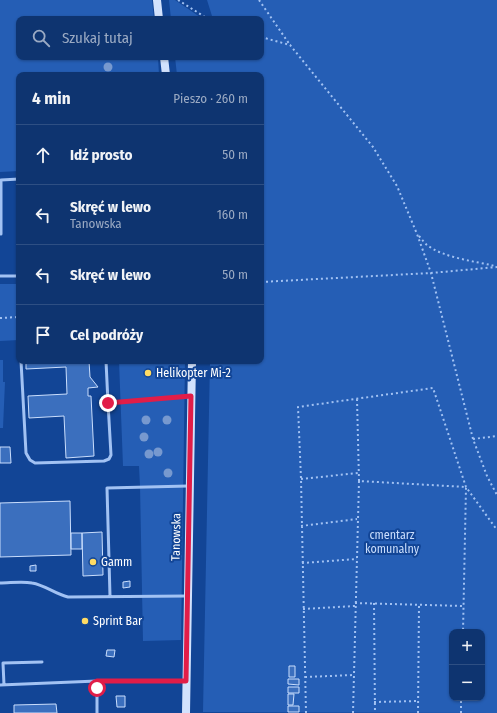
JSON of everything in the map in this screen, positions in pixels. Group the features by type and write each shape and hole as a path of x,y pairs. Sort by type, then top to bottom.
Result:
{"main road":[{"path":"157,0 160,16"},
{"path":"164,60 166,72"},
{"name":"Tanowska","path":"186,713 192,364"}],"lane":[{"path":"1,234 1,180 16,179"},
{"path":"0,276 16,276"},
{"path":"20,364 26,454 30,460 35,463 104,461 109,459 111,455 106,364"},
{"path":"108,403 191,396"},
{"path":"110,596 107,488 189,486"},
{"path":"0,583 32,583 44,587 58,595 68,597 187,596"},
{"path":"42,662 3,663 2,685 97,681 186,681"},
{"path":"97,681 97,713"}],"path":[{"path":"178,0 203,16"},
{"path":"259,0 290,45 373,147 397,186 431,273 473,439 486,476 497,495"},
{"path":"264,38 290,45"},
{"path":"417,234 427,245 441,252 454,257 496,267"},
{"path":"264,282 431,273 496,267"},
{"path":"0,318 16,316"},
{"path":"306,713 298,407 433,388 466,487 497,530"},
{"path":"353,713 358,519 357,399"},
{"path":"473,439 497,436"},
{"path":"301,479 358,473"},
{"path":"358,481 466,487"},
{"path":"462,629 466,487"},
{"path":"301,526 358,519"},
{"path":"302,563 356,559"},
{"path":"355,603 463,606"},
{"path":"374,603 375,713"},
{"path":"418,713 419,605"},
{"path":"303,609 355,606"},
{"path":"305,677 354,675"},
{"path":"374,702 418,701"},
{"path":"461,701 461,713"}],"green space":[{"path":"0,0 152,0 154,16 16,16 16,60 158,60 159,72 16,72 16,171 0,172"},
{"path":"169,0 175,0 199,16 171,16"},
{"name":"cmentarz komunalny","path":"207,0 497,0 497,713 203,712 210,364 264,364 264,72 177,72 175,60 264,60 264,16 212,16"},
{"path":"0,284 16,284 16,340 0,341"},
{"path":"0,360 3,360 3,382 5,382 3,428 0,428"},
{"path":"119,364 185,364 181,640 143,641 139,466 123,466"}],"building":[{"path":"26,364 89,364 90,377 98,387 88,388 88,396 91,396 94,456 66,458 64,416 29,418 28,396 67,394 66,367 26,369"},
{"path":"0,447 10,447 11,463 0,463"},
{"path":"70,501 71,555 0,557 0,503"},
{"name":"Gamm","path":"102,532 103,575 83,576 82,533"},
{"path":"71,533 82,533 82,549 71,549"},
{"path":"36,565 36,571 30,571 30,566"},
{"path":"130,581 130,587 123,588 123,582"},
{"path":"107,650 115,650 114,657 106,656"},
{"path":"289,666 295,666 295,677 289,677"},
{"path":"288,679 299,679 299,685 288,684"},
{"path":"288,687 299,687 299,693 288,693"},
{"path":"288,694 294,694 293,705 288,705"},
{"path":"116,696 125,696 125,707 117,707"},
{"path":"56,704 57,713 14,713 14,705"},
{"path":"288,706 299,706 299,712 288,712"}],"place":[{"name":"Helikopter Mi-2","path":"148,373"},
{"name":"Gamm","path":"93,562"},
{"name":"Sprint Bar","path":"85,621"}],"route":[{"path":"97,688 97,681 186,681 191,396 108,403"}]}
